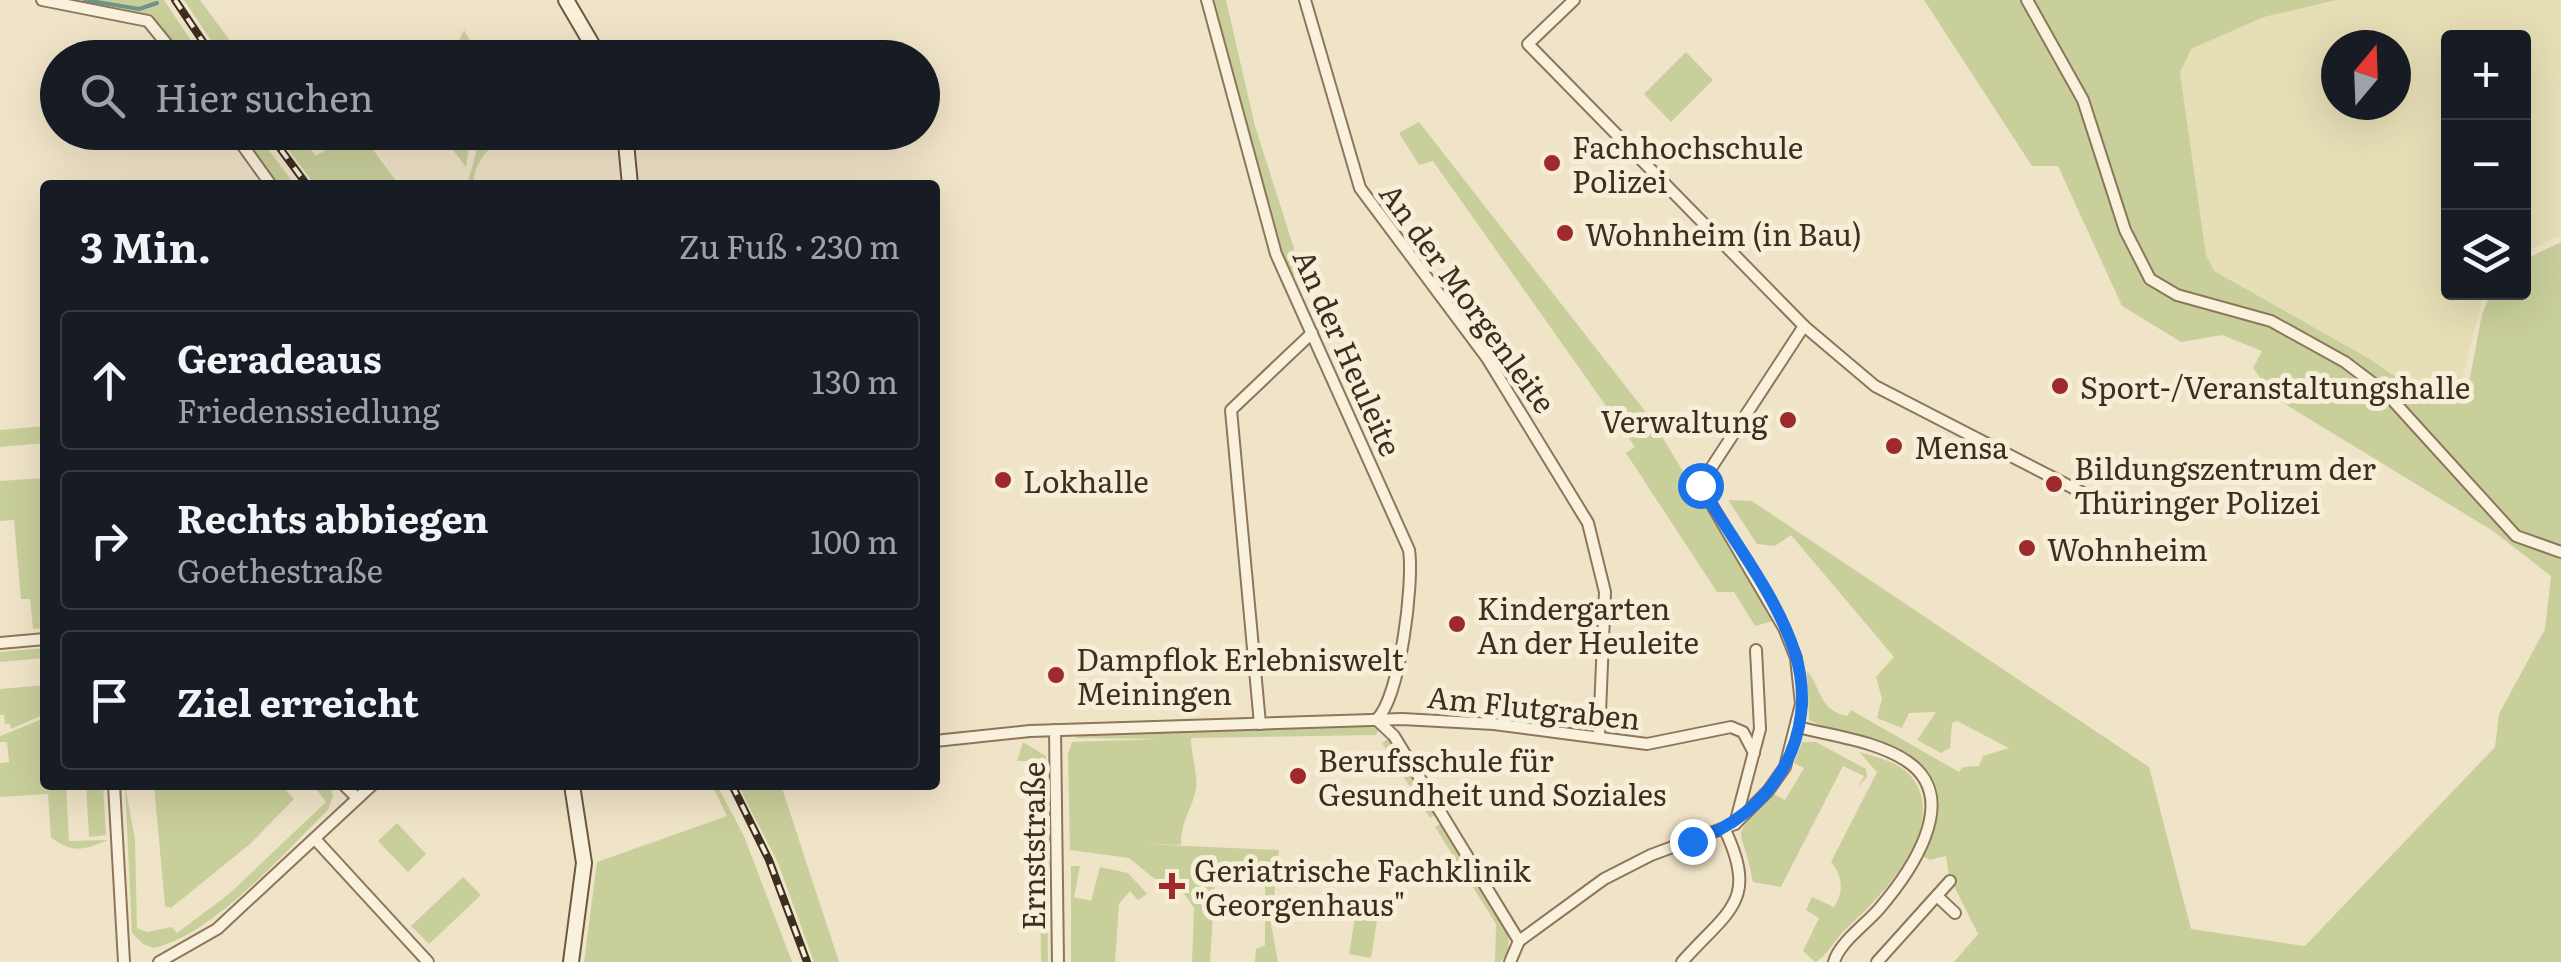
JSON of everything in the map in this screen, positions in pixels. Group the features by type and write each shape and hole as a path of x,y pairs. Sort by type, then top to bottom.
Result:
{"main road":[{"path":"566,0 589,40"},
{"path":"627,150 630,180"},
{"path":"571,962 584,863 573,790"}],"street":[{"path":"42,0 148,21 163,40"},
{"name":"An der Heuleite","path":"1207,0 1263,216 1410,550 1409,592 1390,698 1376,720"},
{"name":"An der Morgenleite","path":"1306,0 1354,177 1390,233 1488,358 1588,523 1605,592 1599,736"},
{"path":"1574,0 1528,44 1804,326 1875,386 2118,510"},
{"path":"2027,0 2084,100 2125,230 2150,278 2176,295 2271,322 2345,362 2387,394 2507,528 2533,545 2561,552"},
{"path":"246,150 267,180"},
{"path":"1510,962 1519,941 1604,879 1651,855 1730,827 1778,778 1798,727 1800,682 1790,641 1700,485 1804,326"},
{"path":"1260,724 1231,410 1312,332"},
{"path":"0,643 40,639"},
{"path":"1682,962 1741,892 1741,868 1730,827 1754,752 1760,717 1756,650"},
{"path":"1376,720 1394,736 1519,941"},
{"name":"Am Flutgraben","path":"940,741 1055,730 1376,720 1494,724 1663,743 1731,727 1743,732 1754,752"},
{"path":"1798,727 1907,761 1926,783 1929,801 1929,826 1918,855 1834,962"},
{"name":"Ernststraße","path":"1055,730 1058,962"},
{"path":"114,790 124,962"},
{"path":"349,790 357,798"},
{"path":"159,962 216,929 366,790"},
{"path":"315,840 428,962"},
{"path":"1877,962 1950,881"},
{"path":"1937,896 1956,913"}],"shaded area":[{"path":"2337,0 2561,0 2561,235 2531,250 2531,30 2441,30 2441,300 2482,300 2460,387 2450,403 2424,396 2368,358 2213,271 2206,255 2180,73 2191,49 2264,17"}],"green space":[{"path":"60,0 164,0 191,40 171,40 144,17 117,7"},
{"path":"184,0 200,0 229,40 211,40"},
{"path":"1211,0 1226,0 1255,126 1298,261 1306,261 1308,274 1294,275 1285,268 1255,175"},
{"path":"1924,0 2337,0 2264,17 2191,49 2180,73 2206,255 2214,271 2368,358 2424,396 2449,403 2460,387 2468,388 2488,300 2531,300 2531,257 2561,242 2561,962 1954,962 1978,934 1949,876 1946,856 1930,860 1922,856 1933,819 1933,791 1925,772 1909,758 1809,720 1807,671 1830,709 1847,716 1851,710 1959,772 1963,767 1979,766 1983,756 2009,748 1957,721 1952,723 1950,748 1941,753 1917,740 1936,712 1909,713 1902,728 1877,718 1882,699 1876,677 1894,657 1791,535 1775,546 1757,544 1728,500 1752,501 2149,767 2191,929 2305,946 2495,747 2499,714 2545,629 2551,576 2493,531 2275,398 2253,368 2262,351 2222,335 2181,342 2122,306 2058,166 2032,166"},
{"path":"1686,52 1713,80 1671,122 1644,94"},
{"path":"1419,122 1652,420 1773,621 1755,626 1734,592 1717,592 1626,453 1635,447 1433,161 1419,165 1399,133"},
{"path":"250,150 269,150 291,180 272,180"},
{"path":"289,150 311,150 316,156 325,150 373,150 395,180 311,180"},
{"path":"453,150 468,150 466,167"},
{"path":"477,150 489,150 479,163 474,180 468,180"},
{"path":"40,426 40,443 0,447 0,430"},
{"path":"40,478 40,628 33,629 30,599 21,599 14,520 0,521 0,481"},
{"path":"40,648 40,658 0,662 0,652"},
{"path":"40,685 40,716 11,729 10,724 5,724 4,715 0,715 0,689"},
{"path":"40,720 40,790 66,790 69,841 108,840 85,848 65,846 51,837 48,794 0,797 0,763 9,762 7,742 0,742 0,736"},
{"path":"1364,724 1379,728 1376,735 1191,738 1196,789 1181,845 1141,844 1279,850 1271,924 1278,962 1255,962 1256,949 1265,945 1265,878 1240,874 1215,885 1210,962 1192,962 1194,908 1183,892 1163,886 1129,858 1070,850 1068,754 1072,742 1160,739 1075,738 1086,733"},
{"path":"1389,738 1436,814 1430,818 1382,743"},
{"path":"1023,742 1046,756 1048,962 1041,962 1039,761 1017,761"},
{"path":"1802,742 1816,742 1866,769 1867,777 1858,787 1864,776 1843,766 1781,887 1753,882 1741,833 1774,794 1785,800 1804,768 1794,763"},
{"path":"1859,752 1891,762 1908,773 1920,792 1923,814 1918,836 1893,879 1815,962 1803,951 1819,918 1806,910 1812,897 1834,907 1841,890 1840,878 1831,862 1877,772"},
{"path":"86,790 103,790 106,835 89,837"},
{"path":"125,790 135,840 137,928 147,932 172,927 177,933 229,894 326,802 317,790 331,790 328,810 247,890 201,927 154,948 132,933"},
{"path":"154,790 286,790 294,799 250,844 171,908 165,906"},
{"path":"714,790 720,790 744,836 792,962 584,962 597,862 727,816"},
{"path":"741,790 783,790 839,962 814,962 778,863"},
{"path":"397,823 426,854 408,872 378,841"},
{"path":"1442,823 1508,932 1509,951 1500,962 1495,962 1496,924 1435,827"},
{"path":"1071,866 1080,866 1074,897 1091,901 1100,867 1128,873 1147,894 1138,900 1130,891 1119,904 1115,962 1071,962"},
{"path":"463,877 481,895 429,944 411,926"},
{"path":"1356,911 1378,915 1371,958 1349,954"}],"waterway":[{"path":"85,0 139,9 157,3"}],"railway":[{"path":"175,0 202,40"},
{"path":"281,150 303,180"},
{"path":"734,790 769,860 807,962"}],"place":[{"name":"Fachhochschule Polizei","path":"1552,163"},
{"name":"Wohnheim (in Bau)","path":"1565,233"},
{"name":"Sport-/Veranstaltungshalle","path":"2060,386"},
{"name":"Verwaltung","path":"1788,420"},
{"name":"Mensa","path":"1894,446"},
{"name":"Lokhalle","path":"1003,480"},
{"name":"Bildungszentrum der Thüringer Polizei","path":"2054,484"},
{"name":"Wohnheim","path":"2027,548"},
{"name":"Kindergarten An der Heuleite","path":"1457,624"},
{"name":"Dampflok Erlebniswelt Meiningen","path":"1056,675"},
{"name":"Berufsschule für Gesundheit und Soziales","path":"1298,776"},
{"name":"Geriatrische Fachklinik \"Georgenhaus\"","path":"1172,886"}],"route":[{"path":"1692,841 1725,830 1768,791 1785,767 1801,704 1790,641 1700,485"}]}
